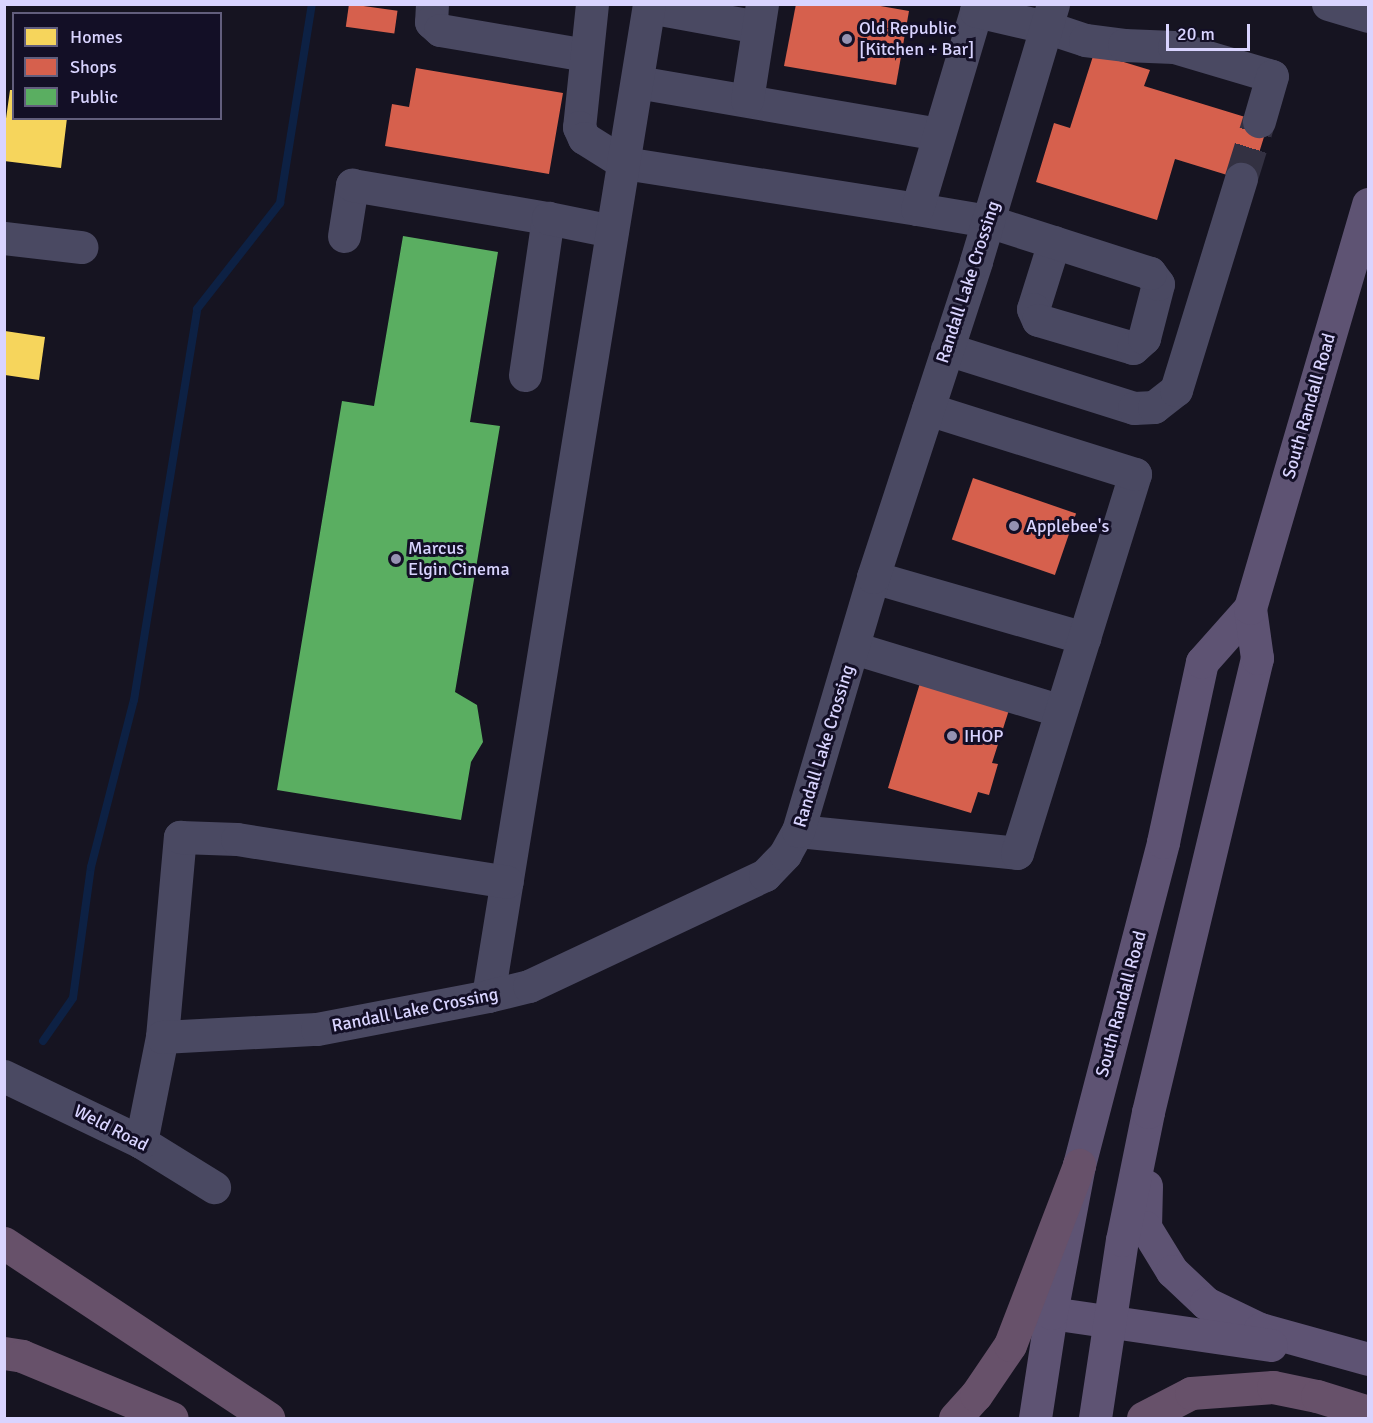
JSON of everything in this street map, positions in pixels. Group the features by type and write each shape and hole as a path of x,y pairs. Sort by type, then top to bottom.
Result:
{"highway":[{"path":"955,1419 976,1395 1010,1345 1079,1165"},
{"path":"4,1243 268,1418"},
{"path":"4,1353 22,1356 172,1419"},
{"path":"1143,1419 1191,1393 1273,1387 1317,1396 1368,1412"}],"main road":[{"name":"South Randall Road","path":"1095,1419 1122,1240 1148,1112 1257,658 1250,608 1368,204"},
{"name":"South Randall Road","path":"1035,1419 1051,1313 1079,1165 1163,842 1202,662 1250,608"},
{"path":"1148,1112 1145,1227 1172,1271 1206,1303 1260,1329 1368,1359"},
{"path":"1051,1313 1368,1359"}],"street":[{"path":"432,4 431,22 440,30 586,55"},
{"path":"592,4 579,122 580,133 624,163 988,221 1054,242"},
{"path":"1328,4 1368,16"},
{"path":"488,996 649,5 760,16 747,100"},
{"path":"917,209 976,8 1050,16 1085,40 1124,45 1174,47 1272,76 1259,121"},
{"name":"Randall Lake Crossing","path":"162,1036 317,1029 529,986 765,875 785,854 798,831 854,648 873,577 988,221 1050,16"},
{"path":"637,82 939,134"},
{"path":"947,349 1134,408 1154,407 1176,390 1241,179"},
{"path":"344,236 352,185 612,231"},
{"path":"525,375 548,218"},
{"path":"4,238 81,247"},
{"path":"798,831 1017,853 1135,474 928,409"},
{"path":"873,577 1084,638"},
{"path":"854,648 1061,711"},
{"path":"141,1142 162,1036 180,837 237,839 507,882"},
{"name":"Weld Road","path":"4,1076 141,1142 214,1187"}],"building: Homes":[{"path":"10,90 12,90 12,120 67,120 61,168 4,161 4,133"},
{"path":"5,331 45,337 39,380 5,375"}],"building: Shops":[{"path":"349,4 398,11 394,34 346,27"},
{"name":"Old Republic [Kitchen + Bar]","path":"796,4 869,4 909,11 896,85 784,66"},
{"path":"1094,53 1150,70 1144,86 1268,124 1250,182 1175,159 1157,220 1036,182 1054,123 1070,128"},
{"path":"416,68 563,93 549,174 385,146 392,104 409,107"},
{"name":"Applebee's","path":"973,478 1076,513 1055,575 952,539"},
{"name":"IHOP","path":"920,683 1009,710 992,763 998,764 989,795 978,792 971,813 888,788"}],"building: Public":[{"name":"Marcus Elgin Cinema","path":"403,236 498,252 470,422 500,426 455,692 477,705 483,742 471,762 461,820 277,790 342,401 374,406"}],"waterway":[{"path":"43,1041 73,998 91,867 134,700 197,309 280,203 312,4"}],"tunnel":[{"path":"1241,179 1259,121"}],"place":[{"name":"Old Republic [Kitchen + Bar]","path":"847,39"},
{"name":"Applebee's","path":"1014,526"},
{"name":"Marcus Elgin Cinema","path":"396,559"},
{"name":"IHOP","path":"952,736"}]}
